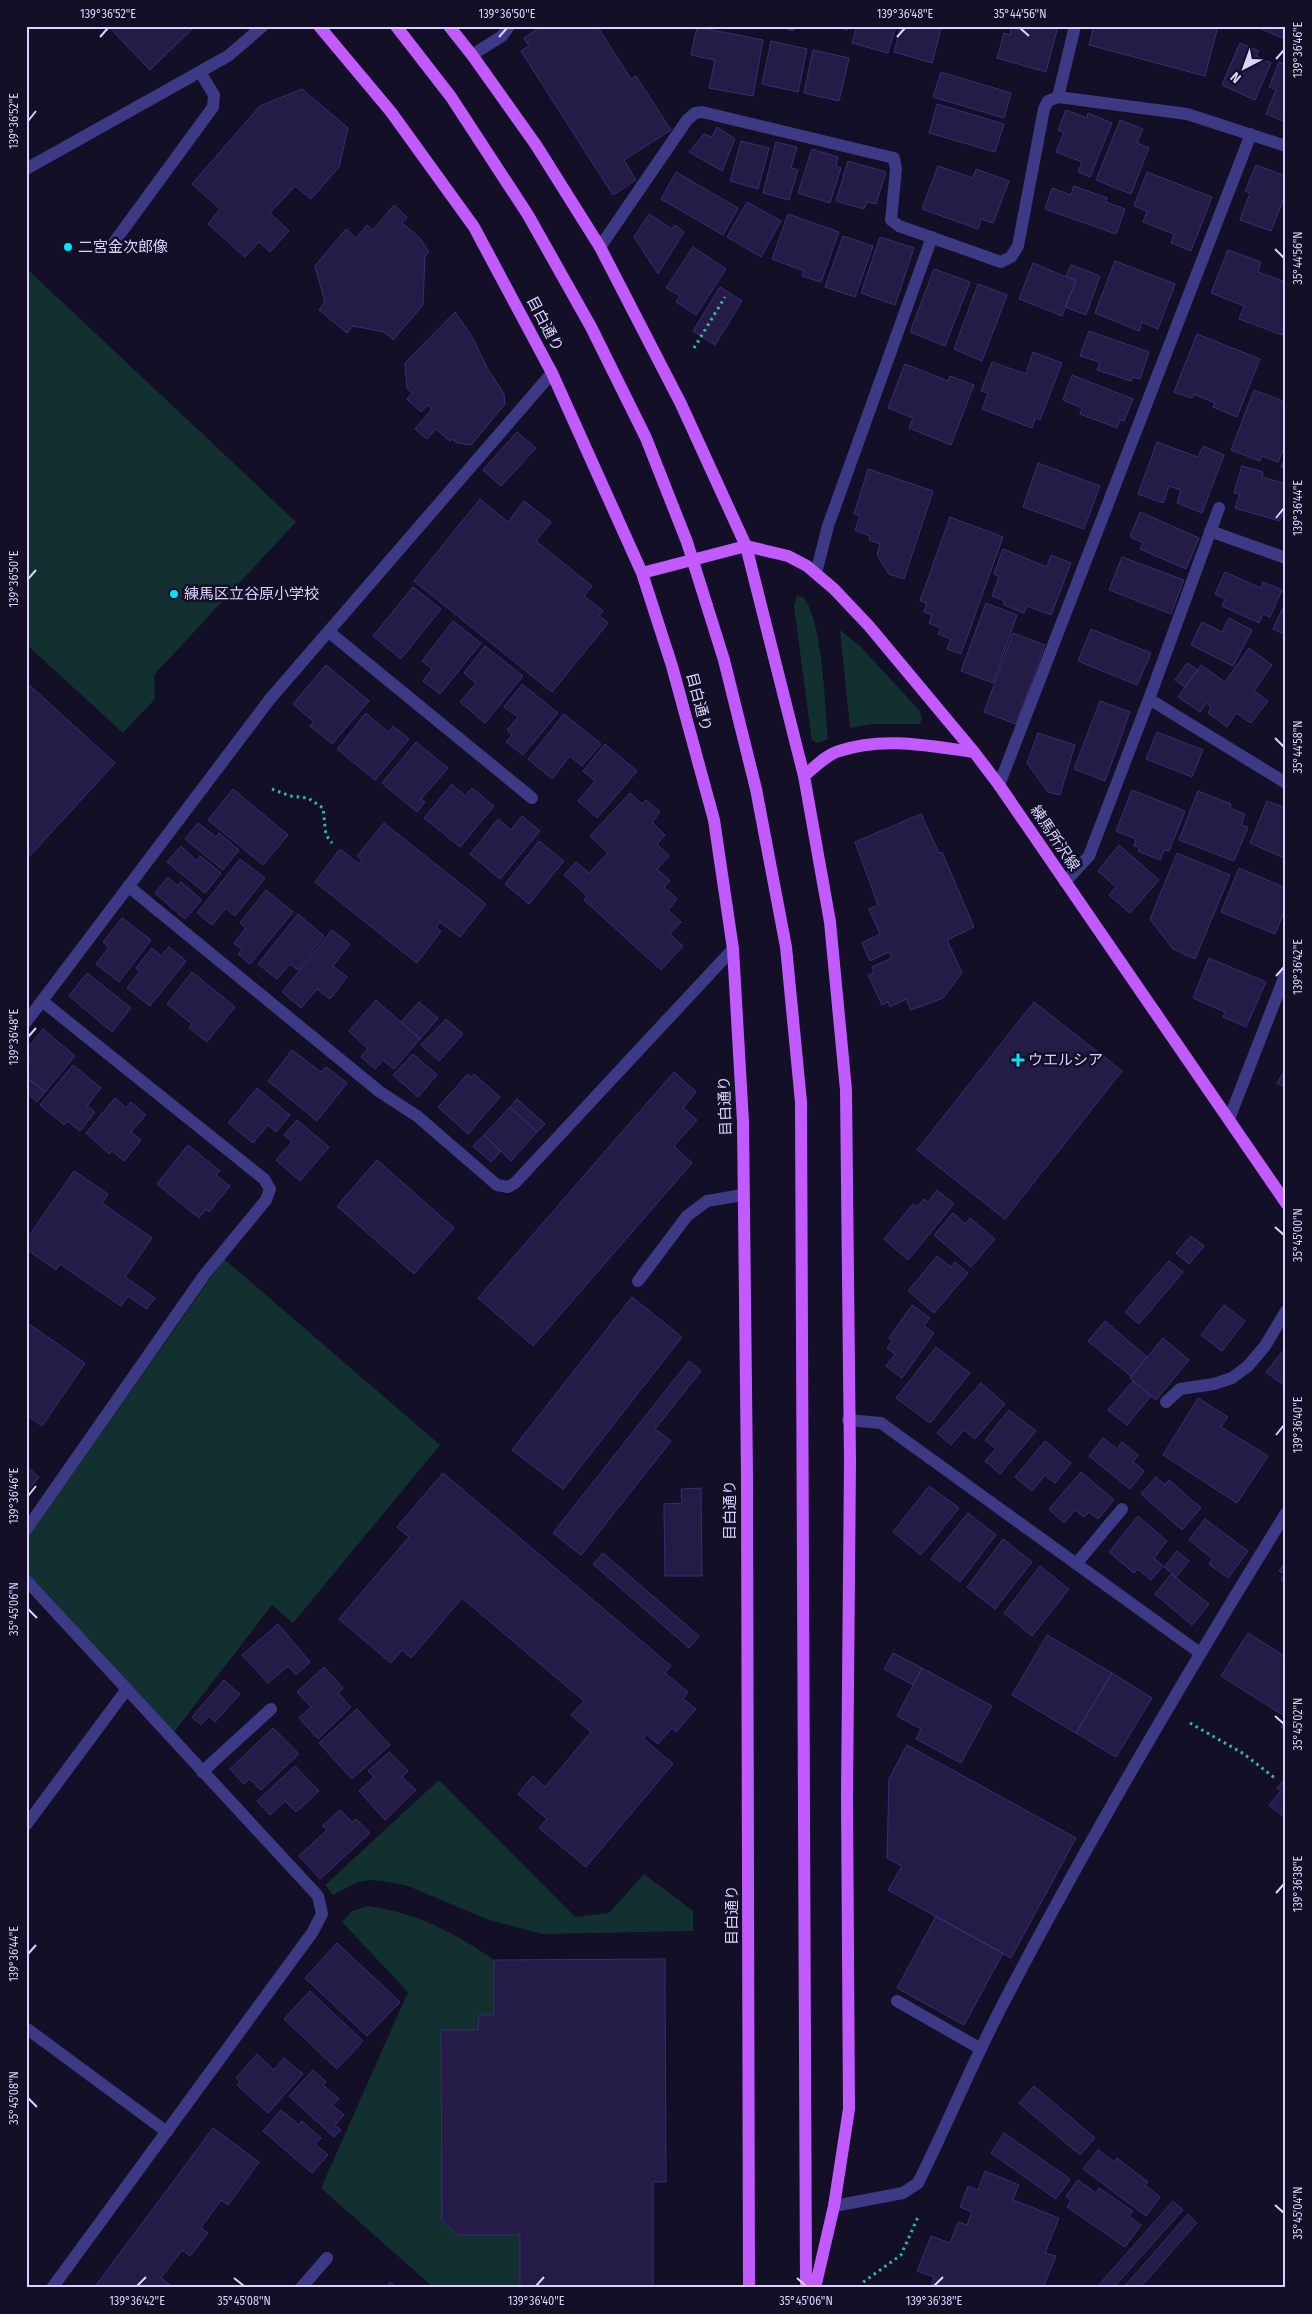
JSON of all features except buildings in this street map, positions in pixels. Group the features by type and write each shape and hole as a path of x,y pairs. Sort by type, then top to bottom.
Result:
{"main road":[{"name":"目白通り","path":"319,26 392,112 474,227 552,373 642,573 672,666 714,820 733,949 743,1122 747,1477 749,2288"},
{"path":"396,26 451,97 528,215 591,326 646,438 687,542 724,660 756,789 786,947 801,1102 802,1752 806,2288"},
{"path":"449,26 536,145 600,247 681,404 746,546 804,776 830,922 846,1090 849,2109 834,2206 815,2288"},
{"path":"642,573 746,546"},
{"name":"練馬所沢線","path":"746,546 788,556 816,574 869,626 974,752 999,785 1286,1203"},
{"path":"804,776 824,759 838,751 894,742 974,752"}],"street":[{"path":"26,169 228,56 263,26"},
{"path":"472,55 502,36 509,26"},
{"path":"1058,97 1075,26"},
{"path":"112,245 213,107 214,94 200,72"},
{"path":"600,247 687,120 695,113 702,112 894,158 896,169 891,220 899,226 1001,262 1011,257 1018,246 1044,108 1048,101 1058,97 1187,114 1286,146"},
{"path":"999,785 1251,134"},
{"path":"816,574 828,526 932,237"},
{"path":"26,1022 270,699 552,373"},
{"path":"1065,882 1089,856 1219,508"},
{"path":"1210,531 1286,558"},
{"path":"329,632 532,798"},
{"path":"1149,699 1286,783"},
{"path":"128,886 380,1092 417,1116 497,1185 508,1187 514,1183 733,949"},
{"path":"1229,1119 1286,972"},
{"path":"27,1527 205,1274 266,1200 270,1189 264,1180 42,1001"},
{"path":"638,1281 687,1216 707,1201 743,1195"},
{"path":"1166,1402 1180,1389 1214,1384 1232,1378 1248,1366 1265,1346 1286,1311"},
{"path":"848,1420 881,1423 1200,1653"},
{"path":"1076,1564 1122,1509"},
{"path":"834,2206 903,2193 918,2183 1003,2004 1098,1827 1200,1653 1286,1513"},
{"path":"26,1580 318,1896 322,1914 312,1933 52,2288"},
{"path":"26,1825 127,1689"},
{"path":"202,1772 271,1710"},
{"path":"897,2000 981,2049"},
{"path":"26,2028 167,2132"},
{"path":"301,2288 327,2258"}],"path":[{"path":"694,348 725,297"},
{"path":"272,789 290,796 308,798 323,808 326,835 332,843"},
{"path":"1167,1710 1244,1754 1276,1779"},
{"path":"862,2288 862,2283 901,2255 918,2217"}],"green space":[{"path":"26,268 296,522 154,675 155,699 123,733 26,644"},
{"path":"797,596 803,597 810,608 815,624 822,665 828,739 817,743 812,740 811,734 794,606"},
{"path":"840,630 859,645 919,710 922,718 920,724 872,724 850,728"},
{"path":"224,1259 440,1445 293,1623 272,1605 174,1732 26,1571 26,1540"},
{"path":"439,1780 575,1917 609,1913 644,1874 693,1911 693,1931 542,1934 489,1920 408,1886 372,1880 358,1882 333,1895 325,1885"},
{"path":"368,1906 403,1913 434,1925 449,1932 494,1960 494,2015 478,2030 441,2030 442,2220 458,2235 520,2235 521,2286 591,2288 434,2288 321,2188 408,1992 342,1922 352,1911"}],"place":[{"name":"二宮金次郎像","path":"68,247"},
{"name":"練馬区立谷原小学校","path":"174,594"},
{"name":"ウエルシア","path":"1018,1060"}]}
